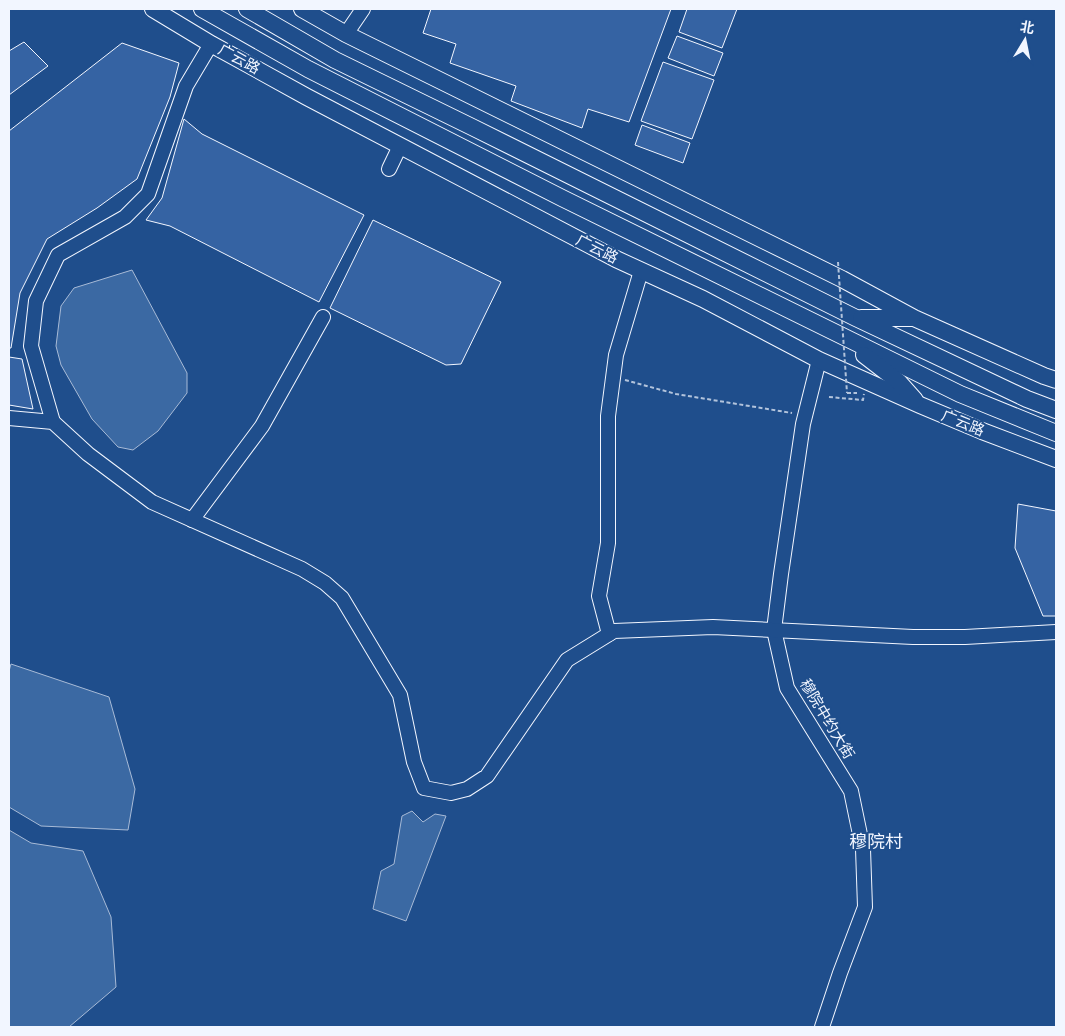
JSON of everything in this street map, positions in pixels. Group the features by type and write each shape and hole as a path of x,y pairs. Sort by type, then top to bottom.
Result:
{"main road":[{"name":"广云路","path":"153,9 211,44 307,97 607,255 703,299 819,360 982,431 1056,459"},
{"name":"广云路","path":"202,9 308,69 453,143 960,394 1056,433"},
{"path":"247,9 336,60 856,318 1027,399 1056,410"},
{"path":"302,9 346,34 842,279 914,318 1056,380"},
{"path":"856,318 914,318"},
{"path":"836,333 899,382 920,405"}],"street":[{"path":"346,34 363,9"},
{"path":"211,44 186,86 148,194 125,217 58,255 36,301 31,346 53,422 88,454 152,502 302,569 325,582 342,598 400,694 414,762 424,788 451,793 467,789 487,776 567,660 614,631 713,627 913,637 965,637 1056,632"},
{"path":"389,169 400,146"},
{"path":"609,634 599,596 608,544 608,416 616,355 641,271"},
{"path":"192,520 262,426 323,317"},
{"name":"穆院中约大街","path":"819,360 805,415 774,630 787,688 851,791 863,849 865,907 822,1027"},
{"path":"9,418 53,422"}],"path":[{"path":"828,397 863,400 864,394 847,392 838,262"},
{"path":"613,377 676,394 805,415"}],"water":[{"path":"132,270 187,373 187,393 158,431 133,450 118,447 92,419 61,365 56,346 61,306 74,288"},
{"path":"11,664 109,697 135,789 128,830 41,826 9,807 9,671"},
{"path":"412,811 423,822 435,814 446,816 406,921 373,909 381,871 394,864 402,816"},
{"path":"9,830 31,843 83,851 111,917 116,987 69,1027 9,1027"}],"building":[{"path":"431,9 671,9 629,122 588,109 582,128 511,101 516,86 450,63 456,44 423,33"},
{"path":"687,9 737,9 722,48 679,32"},
{"path":"677,36 723,53 714,76 668,58"},
{"path":"24,42 48,66 9,95 9,51"},
{"path":"122,43 179,63 170,97 137,179 97,208 47,239 20,293 11,348 9,348 9,131"},
{"path":"663,62 714,80 692,139 641,121"},
{"path":"184,119 202,134 364,215 319,302 170,226 146,220 162,198"},
{"path":"642,125 690,143 683,163 635,145"},
{"path":"373,220 501,282 461,364 446,365 330,308"},
{"path":"9,357 22,359 33,409 9,405"},
{"path":"1018,504 1056,511 1056,616 1043,616 1015,548"}],"district":[{"name":"穆院村","path":"876,841"}]}
